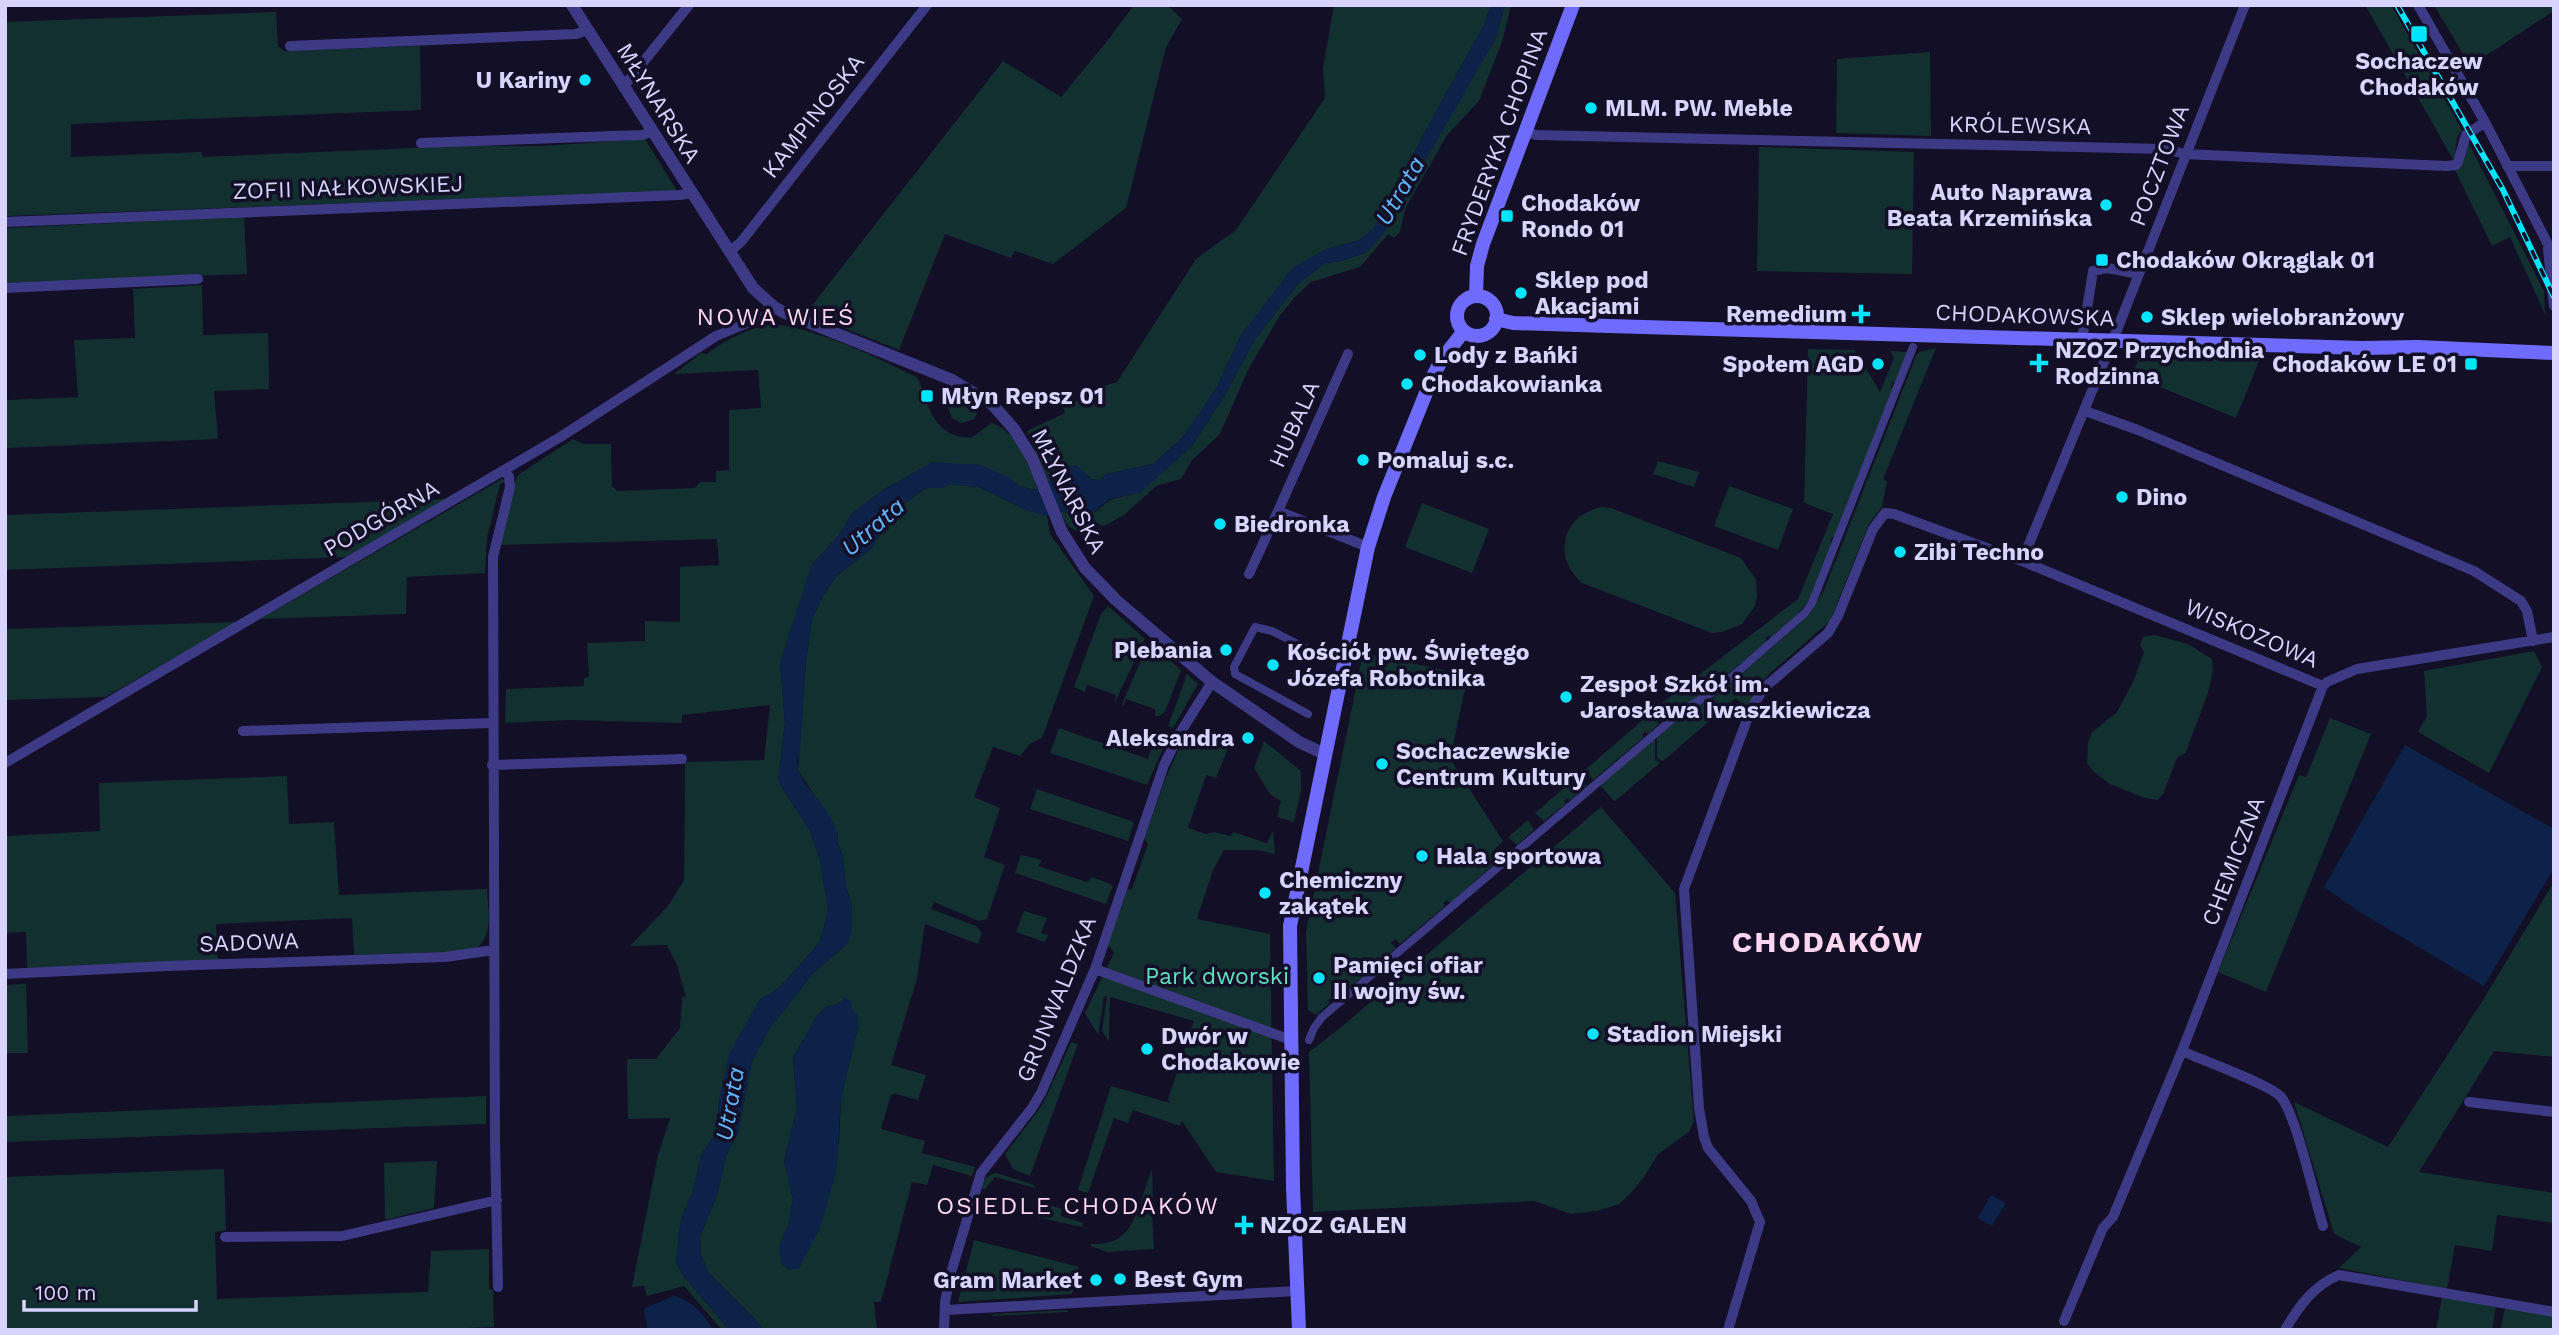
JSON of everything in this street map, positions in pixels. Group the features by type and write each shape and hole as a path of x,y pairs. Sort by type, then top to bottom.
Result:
{"main road":[{"name":"FRYDERYKA CHOPINA","path":"1476,296 1476,266 1483,244 1573,5"},
{"path":"1476,296 1491,303 1496,319 1492,328 1483,334 1473,335 1464,331 1457,319 1458,310 1463,302 1476,296"},
{"name":"CHODAKOWSKA","path":"1496,319 1513,323 2554,353"},
{"path":"1299,1330 1290,926 1368,547 1384,497 1432,378 1442,359 1464,331"}],"street":[{"name":"MŁYNARSKA","path":"572,5 753,288 774,307 950,379 992,404 1014,429 1039,473 1056,519 1072,551 1093,577 1212,682 1299,742 1325,754"},
{"path":"624,86 689,5"},
{"name":"KAMPINOSKA","path":"729,251 741,242 927,5"},
{"name":"POCZTOWA","path":"2022,561 2085,411 2245,5"},
{"path":"2418,5 2485,122 2554,256"},
{"path":"290,46 576,34 588,30"},
{"name":"KRÓLEWSKA","path":"1526,132 1565,136 2165,149 2185,154 2452,166 2460,157 2466,135 2485,122"},
{"path":"421,143 642,135 653,131"},
{"path":"2507,166 2554,166"},
{"name":"ZOFII NAŁKOWSKIEJ","path":"5,222 692,193"},
{"path":"2546,240 2554,306"},
{"path":"2082,340 2093,271 2107,268 2138,274"},
{"path":"5,288 198,279"},
{"name":"PODGÓRNA","path":"5,763 562,436 716,336 769,314 774,307"},
{"path":"1309,1040 1322,1017 1381,966 1673,718 1719,688 1805,613 1812,603 1913,347"},
{"name":"HUBALA","path":"1249,574 1348,354"},
{"path":"2085,411 2138,430 2459,563 2521,601 2527,611 2533,641"},
{"path":"498,1287 492,557 510,487 505,470"},
{"path":"1278,511 1368,547"},
{"name":"WISKOZOWA","path":"1728,1330 1759,1222 1751,1201 1708,1149 1704,1137 1699,1108 1684,889 1690,866 1751,709 1765,688 1833,626 1873,529 1885,513 2022,561 2323,686 2357,669 2554,638"},
{"path":"1308,714 1235,674 1234,667 1255,627 1272,631 1325,658"},
{"name":"GRUNWALDZKA","path":"944,1330 950,1276 981,1173 1036,1101 1073,1024 1164,765 1195,706 1212,682"},
{"name":"CHEMICZNA","path":"2064,1321 2103,1228 2113,1217 2182,1051 2323,686"},
{"path":"243,731 492,723"},
{"path":"492,765 682,759"},
{"name":"SADOWA","path":"5,974 445,957 494,950"},
{"path":"1094,969 1291,1040"},
{"path":"2182,1051 2280,1097 2291,1117 2323,1226"},
{"path":"2469,1102 2554,1112"},
{"path":"225,1237 342,1236 497,1199"},
{"path":"2286,1330 2299,1306 2316,1288 2339,1275 2554,1312"},
{"path":"945,1310 1297,1291"}],"green space":[{"path":"1134,5 1167,5 1182,19 1166,47 1126,208 1053,264 1015,251 1011,258 945,234 899,350 806,313 1003,61 1061,97"},
{"path":"1334,5 1491,5 1484,25 1374,228 1360,240 1326,249 1241,335 1217,387 1183,437 1153,464 1106,474 1101,480 1091,479 1077,466 1071,466 1048,482 1027,431 1065,413 1063,407 1101,387 1117,382 1196,259 1236,230 1325,98 1323,68"},
{"path":"1505,5 1511,5 1502,42 1479,101 1447,135 1405,209 1400,232 1394,238 1388,234 1360,267 1311,282 1294,298 1279,317 1248,370 1220,434 1192,460 1181,479 1156,486 1124,515 1104,526 1073,515 1082,534 1068,526 1059,511 1080,515 1093,513 1107,502 1122,497 1191,447 1225,395 1255,339 1298,284 1325,263 1341,261 1367,252 1496,38"},
{"path":"2365,5 2391,5 2462,130 2457,138 2454,161"},
{"path":"2434,5 2554,5 2554,11 2470,66"},
{"path":"276,12 278,46 284,51 420,46 421,110 71,124 71,157 201,152 203,157 461,146 542,146 645,139 677,191 5,216 5,22"},
{"path":"1930,52 1931,136 1836,133 1837,59"},
{"path":"2466,138 2544,291 2545,314 2510,237 2492,246 2454,168 2460,168 2464,161"},
{"path":"1759,147 1914,152 1912,274 1757,271"},
{"path":"244,217 247,274 5,283 5,228"},
{"path":"202,285 203,335 268,333 269,389 214,391 218,439 5,448 5,400 78,397 74,340 135,338 133,289"},
{"path":"776,324 831,339 918,378 935,419 948,432 971,438 992,423 1001,427 1021,451 1038,490 1021,487 1008,477 933,462 885,489 852,513 839,535 812,565 780,663 785,723 778,781 810,831 820,860 828,910 821,939 815,948 779,988 759,1000 719,1100 717,1132 701,1155 692,1194 681,1219 676,1262 683,1275 729,1330 722,1330 684,1286 647,1296 644,1286 632,1287 658,1155 670,1118 628,1119 627,1059 656,1059 680,1028 682,997 686,997 677,965 667,945 630,946 668,906 684,880 685,762 764,760 770,705 682,715 682,723 570,720 505,723 506,689 584,686 584,678 589,677 587,643 645,641 645,621 680,622 680,567 719,565 717,539 500,545 518,475 573,439 583,444 611,444 612,486 617,491 695,488 700,482 716,482 716,471 729,470 729,410 761,408 758,370 674,374 701,353 707,354 731,338"},
{"path":"1936,348 1883,479 1887,481 1882,507 1869,524 1830,621 1767,676 1746,708 1736,698 1663,761 1657,758 1657,737 1689,711 1717,695 1811,612 1824,590 1916,356 1919,352"},
{"path":"1808,349 1855,350 1880,392 1894,358 1890,351 1908,352 1896,383 1893,382 1891,387 1894,388 1835,538 1832,537 1830,541 1833,543 1810,599 1794,618 1771,637 1769,635 1767,641 1706,693 1677,709 1662,722 1653,710 1798,599 1833,514 1804,503"},
{"path":"2139,356 2260,359 2236,418 2133,376"},
{"path":"950,384 974,399 979,410 974,419 961,423 952,418 942,394 944,387"},
{"path":"1658,461 1699,472 1694,487 1653,474"},
{"path":"502,479 506,482 500,484 487,538 485,573 407,577 406,614 260,619"},
{"path":"950,484 978,487 1027,510 1047,516 1050,534 1094,596 1042,738 1030,744 1020,756 993,747 974,797 1000,808 984,857 1005,865 987,919 979,921 934,902 931,909 976,926 982,933 978,944 925,924 917,978 891,1065 926,1075 918,1100 891,1095 881,1129 925,1141 922,1153 975,1167 972,1176 933,1165 927,1185 912,1182 881,1302 874,1302 877,1330 763,1330 708,1272 701,1255 700,1237 718,1192 726,1156 738,1133 752,1061 770,1028 813,973 847,944 852,907 846,887 843,857 837,841 838,833 798,770 806,661 812,620 823,595 837,576 872,548 893,512 926,488 942,488","holes":["837,1004 858,1027 841,1098 839,1143 779,1247 789,1223 793,1199 784,1161 797,1108 793,1058 816,1017 826,1007"]},
{"path":"1729,486 1793,509 1778,550 1714,526"},
{"path":"448,499 346,557 5,570 5,515"},
{"path":"1422,503 1489,529 1472,573 1405,547"},
{"path":"1602,507 1611,508 1741,558 1756,580 1757,596 1755,606 1742,624 1712,633 1582,583 1567,561 1564,549 1566,538 1570,527 1578,518"},
{"path":"1108,606 1145,639 1115,702 1116,695 1087,685 1085,692 1074,687 1101,614"},
{"path":"238,622 105,697 5,700 5,629"},
{"path":"2155,635 2188,644 2212,659 2213,671 2208,693 2186,752 2177,758 2158,800 2145,798 2110,784 2087,763 2088,743 2092,732 2117,712 2133,682 2144,652 2140,645 2143,637"},
{"path":"1150,643 1181,670 1165,712 1159,716 1155,716 1155,709 1126,699 1124,706 1122,704"},
{"path":"2534,651 2542,667 2489,773 2418,732 2427,716 2424,671"},
{"path":"1363,653 1468,675 1450,759 1503,841 1494,850 1499,860 1450,903 1447,900 1443,903 1445,906 1400,944 1396,939 1391,943 1396,948 1335,1000 1328,1000 1330,1003 1316,1015 1308,1010 1306,932"},
{"path":"1187,674 1198,684 1173,728 1168,726"},
{"path":"1651,713 1659,724 1648,734 1645,731 1642,735 1644,737 1593,780 1585,770"},
{"path":"2330,718 2371,734 2266,992 2218,972 2299,775 2306,777"},
{"path":"1059,728 1148,759 1157,730 1169,735 1147,785 1050,753"},
{"name":"Park dworski","path":"1187,732 1229,746 1216,778 1206,775 1188,828 1206,834 1214,832 1231,836 1233,832 1267,843 1273,831 1275,854 1256,850 1224,850 1213,870 1197,919 1270,934 1274,1181 1216,1172 1182,1121 1180,1126 1133,1110 1128,1123 1114,1118 1088,1193 1078,1190 1111,1086 1170,1103 1168,1099 1194,1021 1110,997 1109,1042 1102,1031 1107,997 1104,996 1098,1035 1085,1013 1114,953 1108,945 1127,890 1132,889 1148,844 1144,839 1166,777"},
{"path":"1655,739 1655,760 1660,763 1613,800 1600,785"},
{"path":"1264,741 1301,771 1301,791 1294,822 1277,817 1281,801 1270,794 1254,768"},
{"path":"287,776 289,824 334,822 339,895 487,889 487,932 479,946 471,951 354,955 352,918 216,924 218,960 27,968 26,932 5,933 5,836 100,831 99,783"},
{"path":"1578,776 1587,786 1570,800 1567,798 1564,801 1566,804 1544,821 1535,813"},
{"path":"1037,789 1134,822 1128,841 1030,809"},
{"path":"1601,807 1675,893 1694,1121 1689,1132 1658,1154 1644,1177 1619,1204 1597,1211 1571,1214 1534,1201 1313,1212 1309,1052"},
{"path":"1528,820 1534,830 1517,845 1508,837"},
{"path":"1021,855 1042,860 1038,866 1087,882 1092,877 1113,885 1106,904 1015,873"},
{"path":"2554,882 2554,1057 2494,1051 2419,1172 2554,1193 2554,1223 2497,1215 2492,1251 2455,1245 2447,1289 2339,1268 2361,1247 2334,1234 2294,1102 2388,1147 2483,1000"},
{"path":"1024,911 1047,918 1041,933 1048,935 1045,942 1016,932"},
{"path":"26,984 28,1053 5,1053 5,985"},
{"path":"1071,1042 1078,1044 1030,1176 1013,1169 1005,1154 1043,1104"},
{"path":"486,1096 486,1124 5,1142 5,1116"},
{"path":"437,1161 434,1208 385,1220 384,1163"},
{"path":"1152,1168 1153,1211 1140,1204"},
{"path":"224,1169 226,1230 215,1232 217,1299 428,1292 431,1251 489,1249 489,1289 493,1290 494,1327 404,1330 5,1330 5,1177"},
{"path":"997,1173 1034,1185 1035,1188 995,1177 984,1190 981,1187 985,1179"},
{"path":"1042,1203 1062,1209 1061,1216 1083,1223 1082,1227 1036,1217"},
{"path":"1138,1208 1152,1216 1154,1249 1107,1252 1091,1246 1122,1236 1131,1225"},
{"path":"974,1240 1079,1267 1072,1294 958,1302"},
{"path":"2442,1297 2496,1306 2492,1330 2436,1330"},
{"path":"2505,1308 2554,1316 2554,1330 2500,1330"},
{"path":"1069,1312 992,1316 993,1314"}],"water":[{"name":"Utrata","path":"1491,5 1505,5 1496,38 1383,234 1367,252 1341,261 1325,263 1298,284 1255,339 1225,395 1191,447 1140,493 1109,499 1093,513 1078,515 1059,511 1047,516 1027,510 978,487 950,484 942,488 926,488 893,512 872,548 837,576 823,595 812,620 797,760 798,770 805,784 827,811 838,833 837,841 843,857 846,887 852,907 852,931 847,944 813,973 770,1028 752,1061 738,1133 726,1156 718,1192 700,1237 701,1255 708,1272 763,1330 729,1330 683,1275 676,1262 681,1219 692,1194 701,1155 717,1132 719,1100 729,1055 759,1000 779,988 815,948 821,939 828,910 820,860 810,831 778,781 785,723 780,663 812,564 839,535 852,513 885,489 933,462 981,465 1008,477 1021,487 1037,490 1071,466 1076,465 1091,479 1101,480 1106,474 1153,464 1183,437 1217,387 1241,335 1292,268 1326,249 1360,240 1374,228 1484,25"},
{"path":"2405,745 2554,829 2554,868 2484,986 2358,911 2324,887"},
{"path":"845,998 851,1001 852,1009 857,1015 858,1027 841,1098 837,1167 821,1226 799,1268 790,1270 781,1264 779,1247 789,1223 793,1199 784,1161 797,1108 793,1058 816,1017 826,1007"},
{"path":"1991,1195 2006,1203 1992,1226 1978,1218"},
{"path":"674,1296 697,1308 713,1330 648,1330 645,1308"}],"railway":[{"path":"2397,5 2503,190 2554,297"}],"place":[{"name":"Sochaczew Chodaków","path":"2419,34"},
{"name":"U Kariny","path":"585,80"},
{"name":"MLM. PW. Meble","path":"1591,108"},
{"name":"Auto Naprawa Beata Krzemińska","path":"2106,205"},
{"name":"Chodaków Rondo 01","path":"1507,216"},
{"name":"Chodaków Okrąglak 01","path":"2102,260"},
{"name":"Sklep pod Akacjami","path":"1521,293"},
{"name":"Remedium","path":"1861,314"},
{"name":"Sklep wielobranżowy","path":"2147,317"},
{"name":"Lody z Bańki","path":"1420,355"},
{"name":"NZOZ Przychodnia Rodzinna","path":"2039,363"},
{"name":"Społem AGD","path":"1878,364"},
{"name":"Chodaków LE 01","path":"2471,364"},
{"name":"Chodakowianka","path":"1407,384"},
{"name":"Młyn Repsz 01","path":"927,396"},
{"name":"Pomaluj s.c.","path":"1363,460"},
{"name":"Dino","path":"2122,497"},
{"name":"Biedronka","path":"1220,524"},
{"name":"Zibi Techno","path":"1900,552"},
{"name":"Plebania","path":"1226,650"},
{"name":"Kościół pw. Świętego Józefa Robotnika","path":"1273,665"},
{"name":"Zespoł Szkół im. Jarosława Iwaszkiewicza","path":"1566,697"},
{"name":"Aleksandra","path":"1248,738"},
{"name":"Sochaczewskie Centrum Kultury","path":"1382,764"},
{"name":"Hala sportowa","path":"1422,856"},
{"name":"Chemiczny zakątek","path":"1265,893"},
{"name":"Pamięci ofiar II wojny św.","path":"1319,978"},
{"name":"Stadion Miejski","path":"1593,1034"},
{"name":"Dwór w Chodakowie","path":"1147,1049"},
{"name":"NZOZ GALEN","path":"1244,1225"},
{"name":"Best Gym","path":"1120,1279"},
{"name":"Gram Market","path":"1096,1280"}],"district":[{"name":"NOWA WIEŚ","path":"776,317"},
{"name":"CHODAKÓW","path":"1828,942"},
{"name":"OSIEDLE CHODAKÓW","path":"1078,1206"}]}
